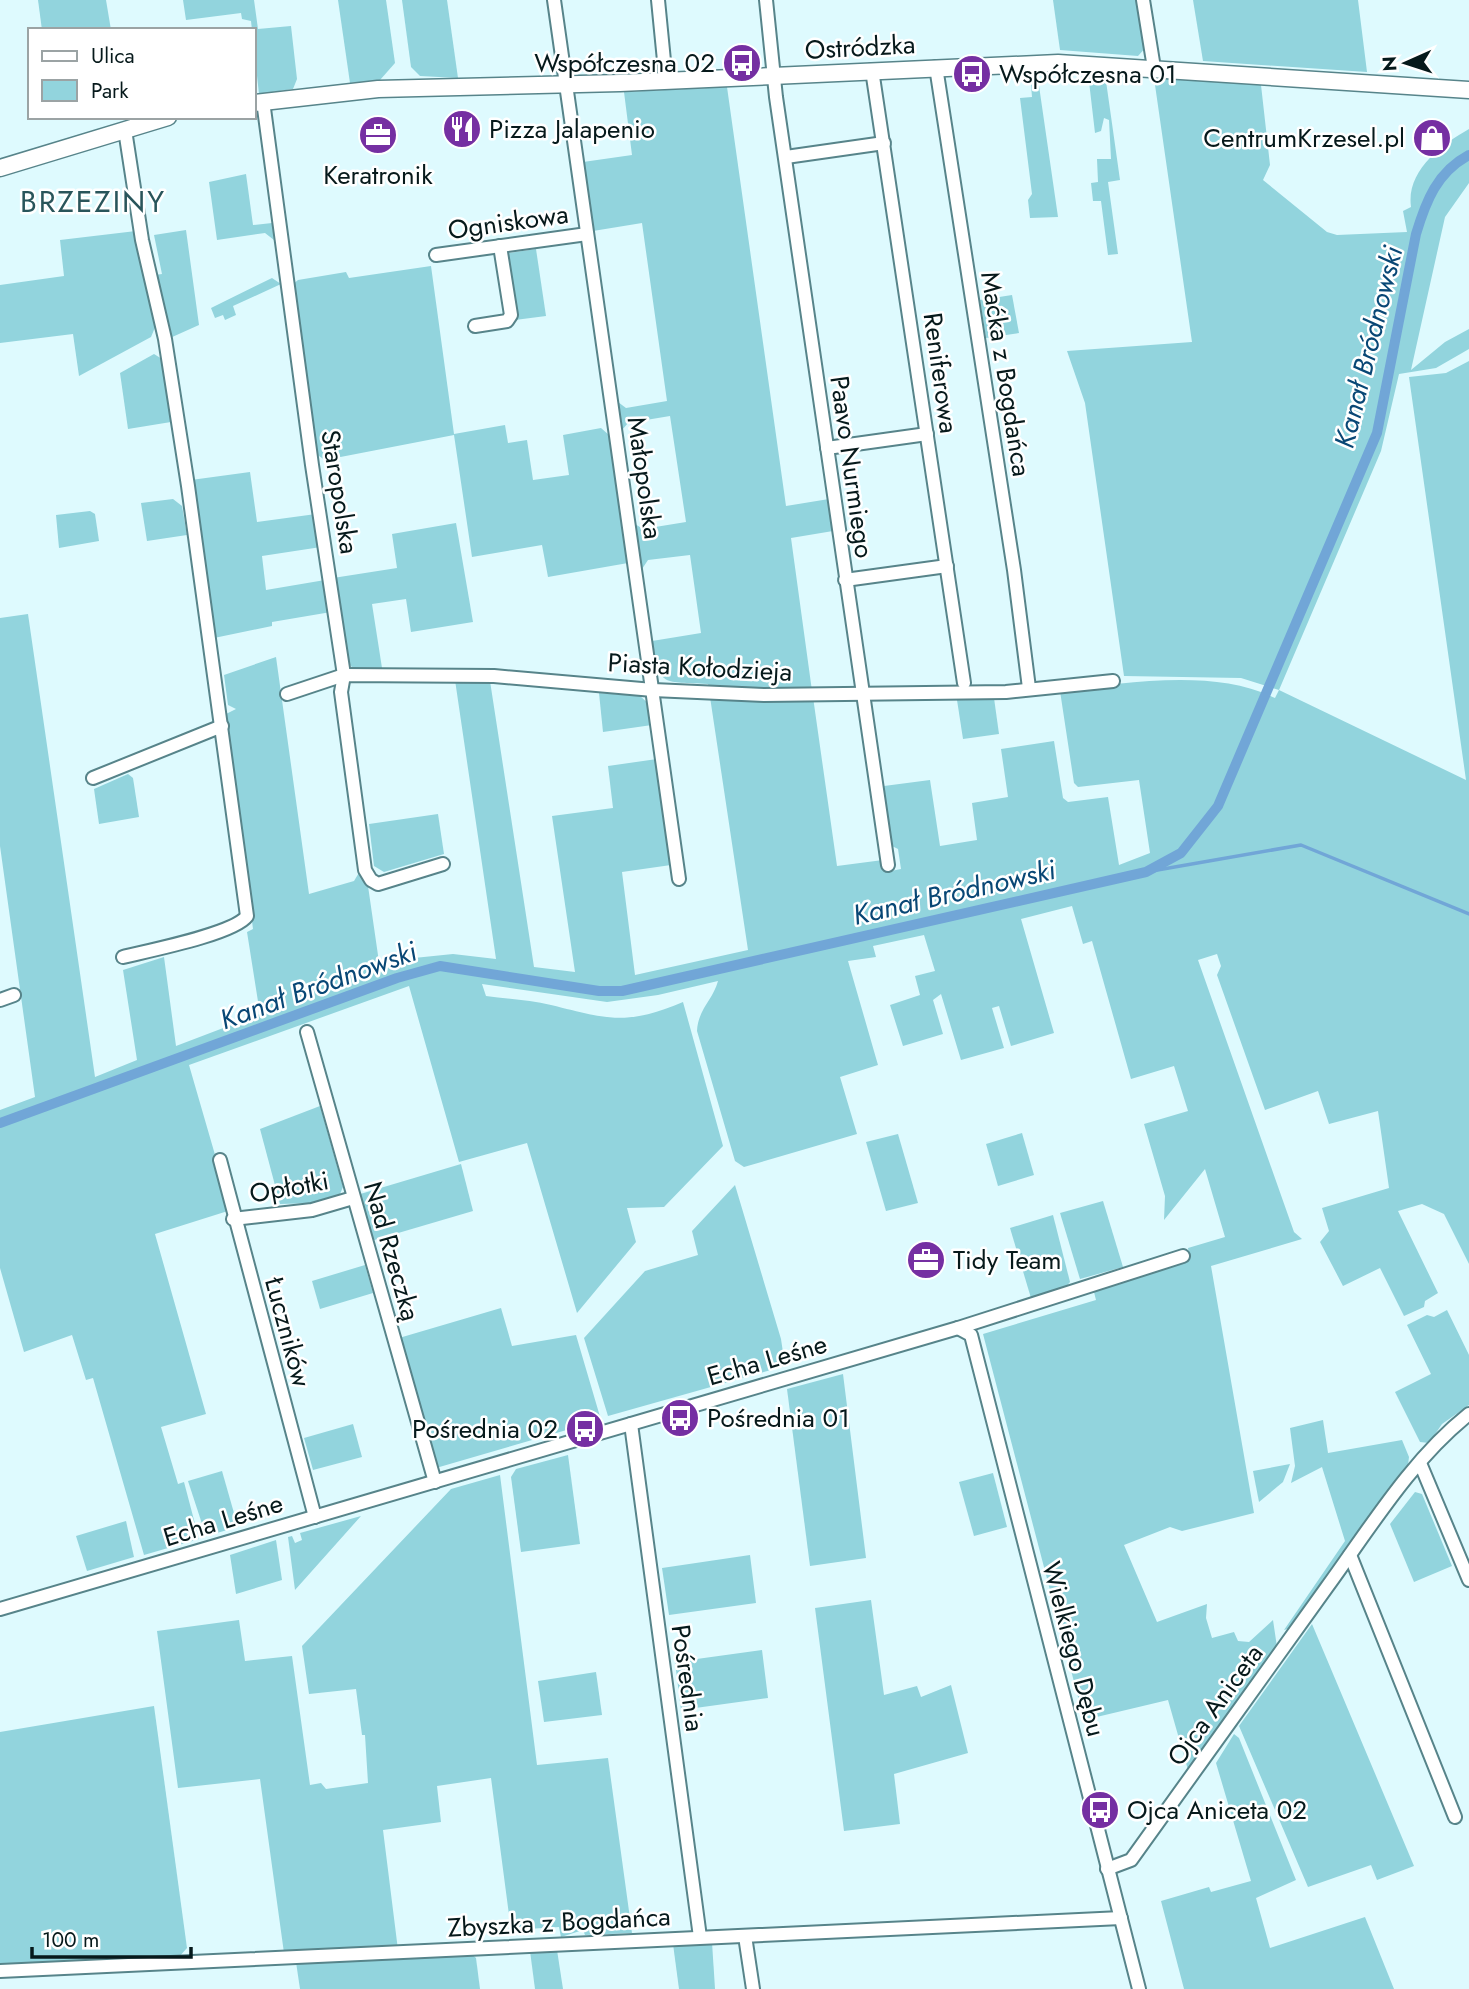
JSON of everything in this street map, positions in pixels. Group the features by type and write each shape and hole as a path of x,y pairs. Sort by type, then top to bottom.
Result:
{"street":[{"name":"Małopolska","path":"554,0 679,879"},
{"path":"658,0 666,81"},
{"name":"Paavo Nurmiego","path":"766,0 774,75 845,580 888,865"},
{"path":"1143,0 1154,68"},
{"name":"Ostródzka","path":"259,102 378,89 666,81 1058,63 1469,90"},
{"name":"Maćka z Bogdańca","path":"936,68 1014,570 1029,688"},
{"name":"Reniferowa","path":"872,70 964,683"},
{"name":"Staropolska","path":"259,102 344,675 341,692 365,870 371,880 378,884 443,864"},
{"path":"0,168 161,119"},
{"path":"123,957 193,939 235,925 247,916 166,346 142,240 125,130"},
{"path":"786,157 884,143"},
{"name":"Ogniskowa","path":"436,256 587,234"},
{"path":"475,326 507,321 510,315 500,246"},
{"path":"827,448 927,433"},
{"path":"845,580 947,566"},
{"name":"Piasta Kołodzieja","path":"288,694 344,675 494,676 653,690 764,695 1006,692 1113,681"},
{"path":"93,778 222,726"},
{"path":"0,1000 14,995"},
{"name":"Nad Rzeczką","path":"307,1032 435,1482"},
{"name":"Łuczników","path":"220,1160 233,1206 233,1219 315,1517"},
{"name":"Opłotki","path":"233,1219 312,1209 353,1198"},
{"name":"Echa Leśne","path":"0,1609 958,1328 1183,1256"},
{"name":"Wielkiego Dębu","path":"958,1328 971,1335 1139,1989"},
{"name":"Ojca Aniceta","path":"1107,1869 1131,1860 1350,1555 1420,1463 1469,1414"},
{"name":"Pośrednia","path":"631,1424 700,1937"},
{"path":"1420,1463 1469,1580"},
{"path":"1350,1555 1455,1817"},
{"name":"Zbyszka z Bogdańca","path":"0,1971 1121,1918"},
{"path":"745,1936 753,1989"}],"green space":[{"path":"38,0 106,0 111,28 42,28"},
{"path":"183,0 254,0 258,29 291,26 297,79 293,89 259,94 256,28 252,28 251,21 242,19 241,13 186,20"},
{"path":"338,0 386,0 395,63 380,80 350,83"},
{"path":"402,0 447,0 458,78 420,76 411,67"},
{"path":"1053,0 1140,0 1147,46 1138,56 1060,50"},
{"path":"1193,0 1358,0 1367,72 1203,61"},
{"path":"1037,72 1058,217 1030,218 1028,200 1032,194 1020,98 1032,97 1030,73"},
{"path":"1088,73 1105,74 1120,180 1108,182 1118,254 1108,255 1101,201 1093,201 1091,183 1098,182 1097,159 1111,159 1109,120 1104,118 1101,131 1095,133"},
{"path":"1154,78 1261,85 1270,165 1263,180 1327,232 1337,235 1407,232 1403,211 1411,207 1414,182 1420,171 1437,151 1469,129 1469,183 1445,217 1411,370 1445,342 1469,329 1469,349 1436,368 1399,374 1381,451 1279,690 1241,678 1124,676 1085,403 1067,351 1192,342"},
{"path":"727,87 786,506 829,499 833,531 791,538 812,691 710,689 708,684 673,682 661,675 652,641 701,633 690,555 648,560 642,569 635,524 643,529 686,522 670,416 628,423 622,430 618,402 626,408 667,401 642,223 593,231 583,162 632,155 624,92"},
{"path":"246,174 253,225 272,223 274,240 265,233 217,240 209,182"},
{"path":"186,230 199,325 170,338 155,275 162,274 154,235"},
{"path":"136,231 156,325 151,337 79,376 73,334 0,343 0,285 64,276 60,240"},
{"path":"536,249 546,316 515,320 506,259 509,253"},
{"path":"431,266 454,434 505,425 508,443 527,440 533,480 569,475 563,435 601,428 609,435 628,563 548,577 542,545 472,557 454,435 325,460 316,454 292,285 298,280 346,272 349,278"},
{"path":"272,278 281,284 233,306 236,315 225,320 223,315 215,318 211,308"},
{"path":"1012,295 1019,333 986,338 980,300"},
{"path":"154,354 162,359 171,422 128,429 120,373"},
{"path":"1469,361 1469,1264 1444,1214 1422,1204 1398,1211 1438,1293 1425,1301 1424,1307 1404,1316 1380,1268 1343,1286 1320,1242 1329,1231 1322,1208 1389,1188 1378,1111 1329,1124 1318,1091 1265,1110 1217,975 1221,966 1217,954 1198,960 1294,1232 1302,1239 1211,1266 1254,1513 1182,1531 1170,1527 1124,1545 1157,1622 1207,1604 1206,1618 1212,1638 1234,1632 1238,1641 1249,1642 1273,1620 1277,1647 1188,1770 1168,1700 1084,1720 983,1334 1096,1300 1093,1288 1190,1259 1188,1248 1225,1237 1205,1169 1164,1220 1165,1196 1144,1124 1188,1111 1174,1066 1131,1079 1092,941 1083,944 1072,906 1021,919 1054,1033 1011,1046 999,1006 992,1008 1004,1048 961,1060 941,994 933,1000 943,1034 903,1046 890,1005 920,995 915,976 935,971 924,935 873,946 876,957 848,961 878,1065 840,1077 857,1134 744,1167 735,1161 697,1031 700,1017 718,981 658,995 607,1002 482,984 486,996 543,1003 603,1017 646,1015 683,1002 723,1146 664,1207 627,1208 636,1242 577,1313 527,1143 459,1162 409,986 189,1065 231,1210 155,1234 206,1414 161,1427 178,1484 184,1482 199,1539 144,1555 93,1378 86,1380 72,1335 24,1352 0,1268 0,1110 35,1097 0,846 0,618 28,614 95,1077 137,1060 123,970 164,957 176,1046 260,1014 247,932 253,929 226,714 236,709 228,705 224,675 276,657 309,894 354,881 360,871 368,886 380,969 414,958 453,954 496,959 455,680 490,681 534,967 575,972 552,816 613,808 608,766 657,759 671,865 622,872 635,975 748,950 710,697 813,697 837,866 883,860 886,872 901,869 898,849 892,846 884,786 930,780 940,846 977,840 972,803 1008,797 1001,749 1054,741 1063,798 1068,802 1108,797 1119,865 1150,853 1139,780 1078,787 1074,783 1060,691 1169,680 1225,683 1275,698 1279,690 1466,780 1409,377 1446,373"},
{"path":"250,472 257,522 316,514 321,547 262,556 266,590 325,580 331,612 272,622 272,626 214,638 191,480"},
{"path":"173,499 182,506 187,535 147,541 141,503"},
{"path":"90,511 95,514 99,541 59,548 56,515"},
{"path":"456,523 473,622 411,632 406,599 372,604 382,668 353,668 347,662 333,578 397,568 392,534"},
{"path":"599,693 640,696 650,705 652,725 603,732"},
{"path":"994,698 999,734 963,739 957,700"},
{"path":"128,774 133,778 139,817 99,824 94,789"},
{"path":"438,814 444,854 384,872 374,866 369,824"},
{"path":"320,1106 343,1187 340,1194 316,1203 280,1204 260,1129"},
{"path":"1022,1133 1034,1175 998,1186 986,1144"},
{"path":"898,1134 918,1203 886,1211 866,1142"},
{"path":"461,1164 473,1211 371,1241 357,1195"},
{"path":"735,1185 781,1339 785,1366 608,1416 584,1338 645,1271 698,1255 692,1231"},
{"path":"1103,1201 1123,1267 1080,1279 1060,1213"},
{"path":"1053,1215 1070,1282 1066,1287 1031,1298 1010,1228"},
{"path":"365,1265 373,1293 320,1309 312,1281"},
{"path":"501,1308 512,1346 576,1335 601,1420 436,1468 399,1338"},
{"path":"1447,1310 1469,1355 1469,1405 1442,1424 1429,1443 1420,1442 1395,1392 1431,1374 1407,1325 1427,1315 1434,1317"},
{"path":"843,1374 866,1558 810,1566 787,1389"},
{"path":"1323,1420 1328,1453 1402,1440 1409,1457 1408,1465 1291,1628 1284,1630 1345,1541 1322,1467 1291,1483 1295,1466 1290,1428"},
{"path":"353,1424 362,1457 313,1470 304,1438"},
{"path":"568,1455 580,1544 521,1552 511,1477 516,1469"},
{"path":"1290,1464 1283,1482 1259,1502 1253,1471"},
{"path":"222,1471 238,1527 206,1536 188,1481"},
{"path":"993,1473 1007,1527 974,1536 959,1482"},
{"path":"500,1475 537,1765 608,1758 632,1933 585,1935 583,1930 561,1937 559,1927 511,1930 491,1778 437,1786 441,1822 383,1830 398,1950 284,1953 260,1779 178,1788 157,1631 239,1620 245,1661 292,1656 310,1785 321,1783 326,1789 368,1783 365,1735 362,1735 356,1689 309,1694 302,1646 451,1489"},
{"path":"1415,1492 1422,1494 1452,1566 1414,1582 1390,1524"},
{"path":"361,1516 295,1590 288,1537 292,1536 295,1543 302,1540 300,1533"},
{"path":"126,1521 134,1557 87,1571 76,1536"},
{"path":"276,1540 282,1580 236,1594 230,1555"},
{"path":"750,1555 756,1603 669,1615 662,1568"},
{"path":"871,1600 884,1695 917,1686 921,1697 951,1685 968,1753 894,1774 900,1824 844,1831 815,1608"},
{"path":"1312,1624 1414,1866 1377,1880 1371,1865 1308,1887 1239,1726"},
{"path":"762,1650 768,1698 681,1710 675,1662"},
{"path":"596,1672 602,1715 544,1722 538,1681"},
{"path":"154,1706 187,1948 178,1958 0,1966 0,1732"},
{"path":"1234,1734 1239,1738 1296,1880 1256,1898 1270,1948 1365,1917 1394,1989 1184,1989 1161,1901 1209,1887 1211,1892 1251,1881 1216,1763"},
{"path":"712,1942 715,1989 679,1989 673,1944"},
{"path":"557,1950 563,1989 535,1989 530,1951"},
{"path":"470,1953 476,1958 480,1989 300,1989 296,1962"}],"waterway":[{"name":"Kanał Bródnowski","path":"0,1123 397,978 440,966 599,991 622,991 1146,872 1181,853 1218,806 1377,433 1416,234 1434,188 1449,170 1469,155"},
{"path":"1146,872 1301,845 1469,914"}],"place":[{"name":"Współczesna 02","path":"742,63"},
{"name":"Współczesna 01","path":"972,74"},
{"name":"Pizza Jalapenio","path":"462,129"},
{"name":"Keratronik","path":"378,135"},
{"name":"CentrumKrzesel.pl","path":"1432,138"},
{"name":"Tidy Team","path":"926,1260"},
{"name":"Pośrednia 01","path":"680,1418"},
{"name":"Pośrednia 02","path":"585,1429"},
{"name":"Ojca Aniceta 02","path":"1100,1810"}],"district":[{"name":"BRZEZINY","path":"93,202"}]}
